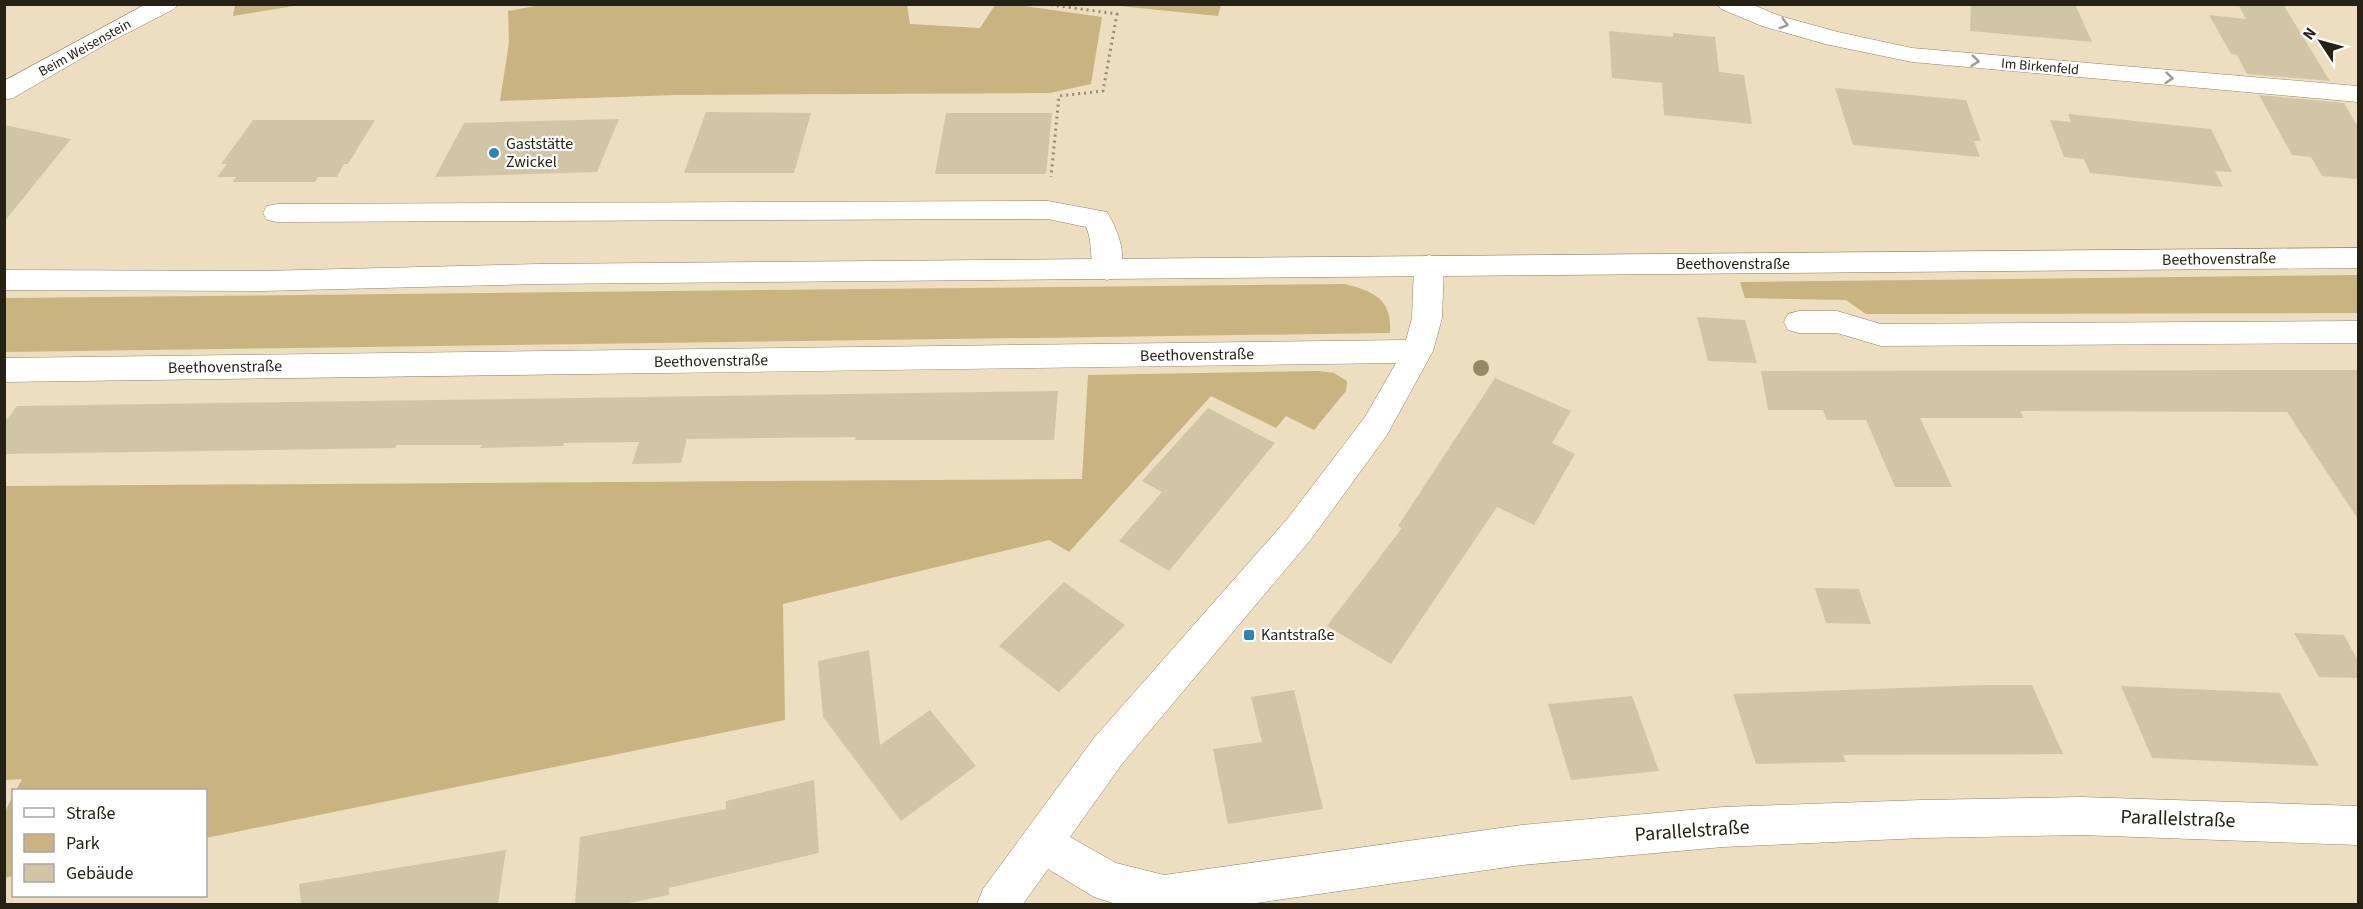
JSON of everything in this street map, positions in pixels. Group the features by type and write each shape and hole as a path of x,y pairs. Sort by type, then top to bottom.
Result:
{"street":[{"name":"Beim Weisenstein","path":"4,92 99,38 166,4"},
{"name":"Im Birkenfeld","path":"1729,4 1771,21 1834,39 1912,54 2358,94"},
{"path":"277,213 1048,210 1097,219 1106,239 1107,270"},
{"name":"Beethovenstraße","path":"4,280 263,281 539,273 2358,258"},
{"path":"998,904 1108,751 1300,528 1376,426 1418,351 1427,318 1429,265"},
{"path":"1799,322 1837,322 1881,335 2358,332"},
{"name":"Beethovenstraße","path":"4,370 1418,351"},
{"name":"Parallelstraße","path":"1042,843 1109,882 1164,896 1522,845 1723,827 1922,819 2081,816 2358,826"}],"path":[{"path":"1045,4 1117,14 1103,91 1059,96 1048,210"}],"green space":[{"path":"235,4 300,5 233,16"},
{"path":"547,4 907,5 910,24 980,28 995,5 1017,5 1102,17 1091,84 1050,93 675,95 500,101 509,42 508,11"},
{"path":"1110,5 1221,5 1218,16"},
{"path":"2358,275 2358,313 1866,314 1846,300 1745,298 1740,282"},
{"path":"1345,284 1365,290 1380,299 1388,312 1390,333 5,352 5,298"},
{"path":"1319,371 1334,373 1347,381 1346,391 1314,430 1286,416 1276,428 1211,396 1069,552 1049,540 783,604 785,720 207,838 207,789 17,789 22,779 5,780 5,486 1082,479 1088,375"},
{"path":"12,797 12,876 5,878 5,812"}],"building":[{"path":"1971,4 2075,4 2092,42 1970,31"},
{"path":"2238,4 2283,4 2330,81 2247,74 2237,55 2231,54 2209,15 2246,19"},
{"path":"1609,31 1673,37 1673,33 1715,37 1719,72 1744,75 1752,124 1664,115 1662,83 1612,78"},
{"path":"1835,88 1966,100 1981,141 1974,141 1980,157 1853,145"},
{"path":"2259,95 2344,103 2358,127 2358,179 2322,176 2311,157 2292,155"},
{"path":"706,112 811,113 794,173 684,173"},
{"path":"946,113 1052,113 1046,174 935,174"},
{"path":"2068,114 2211,129 2232,172 2215,171 2223,187 2090,173 2084,159 2064,157 2050,120 2071,122"},
{"path":"619,119 597,172 435,177 464,123"},
{"path":"253,120 375,120 348,164 344,164 337,177 318,177 315,182 233,182 236,177 217,177 227,164 221,164"},
{"path":"4,125 71,139 4,222"},
{"path":"1697,317 1745,320 1757,363 1708,361"},
{"path":"2358,370 2358,519 2287,412 2020,411 2024,418 1920,418 1952,487 1895,487 1866,420 1827,420 1823,410 1768,410 1761,371"},
{"path":"1495,378 1571,411 1552,443 1575,454 1534,525 1497,507 1391,664 1327,626 1402,528 1398,526"},
{"path":"1058,391 1054,440 855,440 856,437 687,439 681,463 632,464 639,442 564,443 563,446 480,448 482,445 397,445 395,448 4,454 4,423 17,406"},
{"path":"1208,408 1275,443 1169,571 1119,541 1162,492 1142,481"},
{"path":"1064,582 1125,625 1059,692 999,646"},
{"path":"1815,588 1859,589 1871,624 1826,623"},
{"path":"2294,633 2344,635 2358,661 2358,678 2319,677"},
{"path":"869,650 880,745 930,710 976,766 901,821 823,717 818,661"},
{"path":"2032,685 2063,754 1843,755 1846,762 1756,764 1733,694"},
{"path":"2121,686 2280,693 2319,766 2152,758"},
{"path":"1294,690 1323,809 1228,824 1213,749 1262,742 1251,697"},
{"path":"1632,696 1659,771 1571,780 1548,704"},
{"path":"814,780 819,853 669,888 669,895 623,904 575,904 580,837 726,809 726,801"},
{"path":"506,850 498,904 301,904 299,884"}],"place":[{"name":"Gaststätte Zwickel","path":"494,153"},
{"name":"Kantstraße","path":"1249,635"}]}
